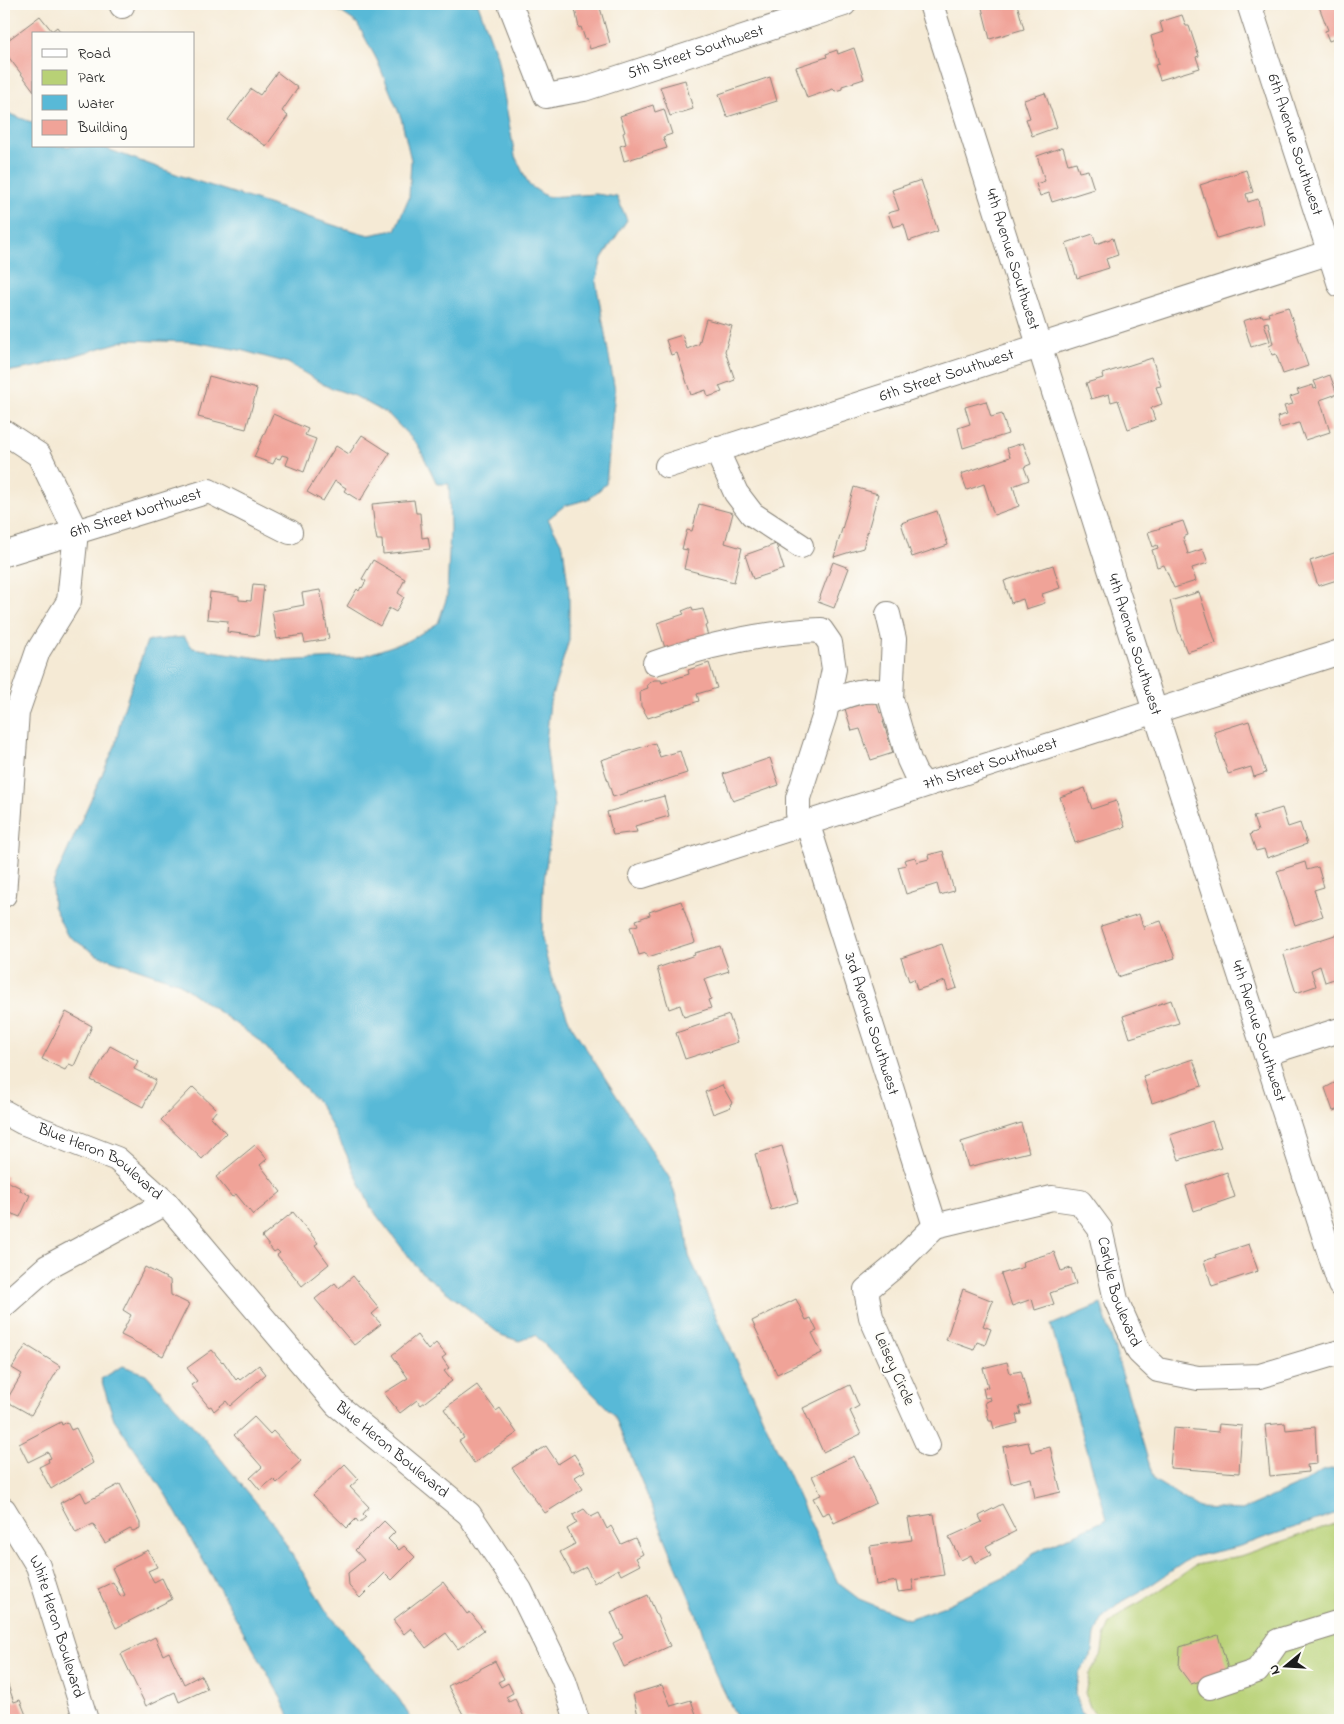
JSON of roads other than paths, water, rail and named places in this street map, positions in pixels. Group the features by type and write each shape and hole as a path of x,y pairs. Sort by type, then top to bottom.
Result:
{"street":[{"name":"5th Street Southwest","path":"510,4 546,96 584,89 844,4"},
{"name":"4th Avenue Southwest","path":"931,4 1155,711 1340,1285"},
{"name":"6th Avenue Southwest","path":"1249,4 1335,250 1340,285"},
{"name":"6th Street Southwest","path":"667,466 1335,250"},
{"path":"4,432 39,455 76,532 70,601 38,651 17,712 4,894"},
{"path":"716,450 736,493 752,514 800,546"},
{"name":"6th Street Northwest","path":"4,554 209,491 290,532"},
{"path":"888,614 894,639 891,692 909,760 915,773 924,784"},
{"name":"3rd Avenue Southwest","path":"655,663 704,646 792,631 820,630 830,643 834,669 828,703 798,798 798,814 804,823 935,1226"},
{"name":"7th Street Southwest","path":"642,876 1340,652"},
{"path":"828,703 860,690 874,689 891,692"},
{"path":"1267,1054 1340,1030"},
{"name":"Blue Heron Boulevard","path":"4,1112 22,1122 117,1159 166,1203 337,1405 469,1514 520,1590 563,1678 577,1720"},
{"name":"Carlyle Boulevard","path":"935,1226 1052,1198 1080,1202 1100,1229 1116,1300 1139,1352 1158,1370 1198,1378 1260,1376 1340,1352"},
{"name":"Blue Heron Boulevard","path":"4,1304 47,1267 166,1203"},
{"name":"Leisey Circle","path":"928,1445 871,1317 866,1290 895,1266 935,1226"},
{"name":"White Heron Boulevard","path":"4,1510 38,1566 86,1720"},
{"path":"1210,1687 1257,1671 1278,1641 1340,1622"}],"water":[{"path":"329,4 478,4 497,56 515,156 529,185 547,197 596,194 617,197 627,220 602,258 596,282 615,391 606,484 589,499 564,506 548,519 563,546 569,592 569,640 550,702 546,743 554,808 543,888 542,938 551,977 571,1025 670,1179 685,1226 689,1256 838,1583 859,1599 908,1619 942,1607 1016,1572 1033,1553 1107,1519 1051,1325 1101,1304 1154,1480 1199,1508 1242,1510 1301,1484 1322,1471 1340,1467 1340,1512 1237,1547 1192,1557 1148,1587 1120,1603 1101,1619 1095,1635 1093,1652 1079,1672 1075,1694 1081,1712 1088,1720 738,1720 714,1671 698,1618 614,1415 535,1335 519,1341 501,1335 420,1271 371,1208 344,1149 320,1105 261,1042 177,982 97,955 67,935 53,906 52,885 115,746 122,714 147,641 184,637 193,648 279,661 360,657 410,640 438,623 447,597 450,529 449,484 437,484 418,445 389,415 355,396 326,386 288,363 240,350 193,342 127,340 40,366 12,371 4,370 4,112 32,122 32,148 105,148 190,179 336,226 369,235 395,230 409,197 411,160 401,118 377,60 357,23"},
{"path":"123,1366 146,1374 203,1437 273,1523 325,1609 399,1699 412,1720 291,1720 279,1694 166,1495 114,1419 101,1379"}]}
